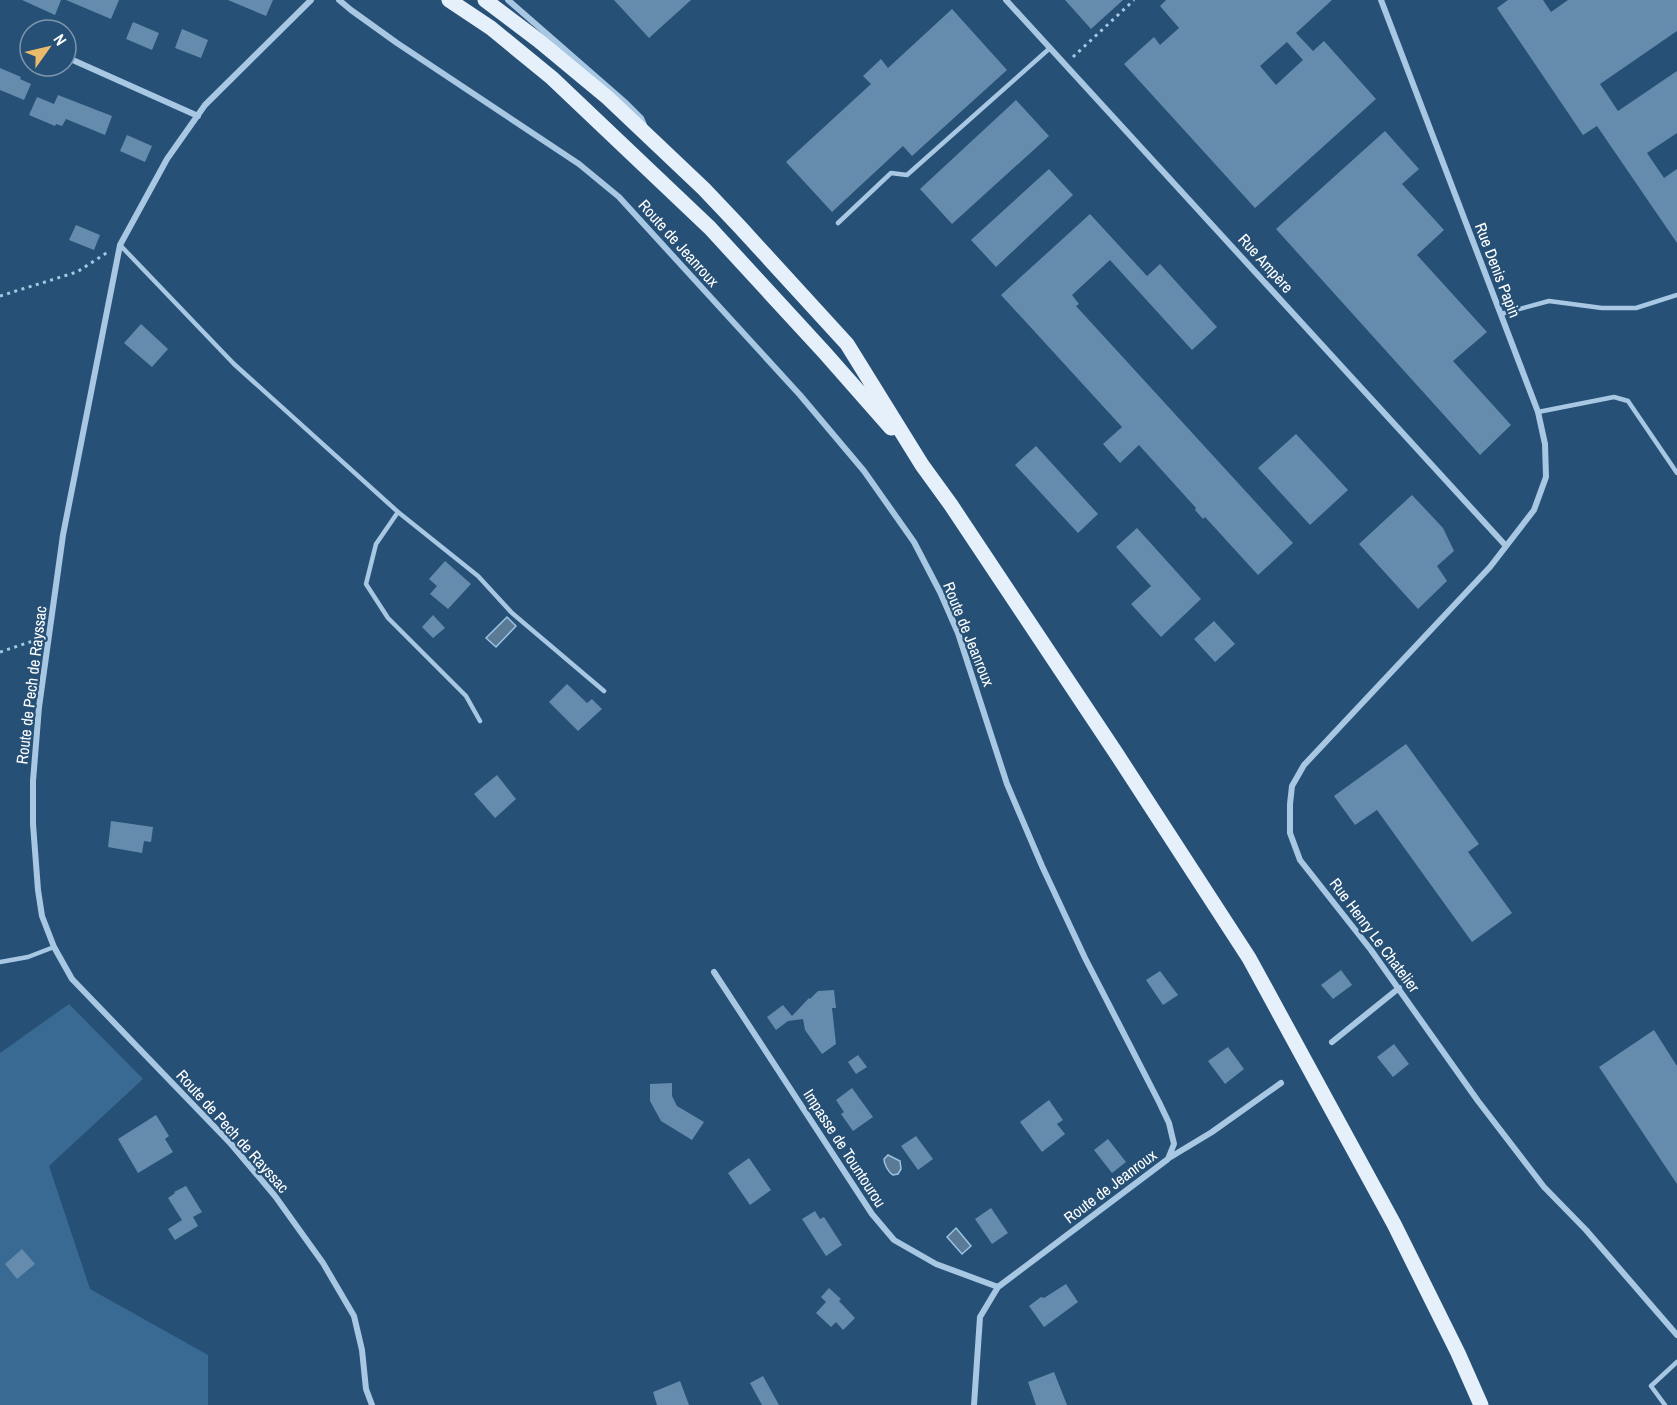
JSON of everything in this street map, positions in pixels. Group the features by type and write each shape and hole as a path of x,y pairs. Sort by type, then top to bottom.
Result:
{"main road":[{"path":"449,0 492,28 552,78 710,228 824,352 922,465"},
{"path":"485,0 538,40 648,134 704,189 847,344 922,465 1116,753 1249,957 1394,1224 1481,1405"}],"street":[{"name":"Route de Pech de Rayssac","path":"311,0 205,105 167,159 120,245 63,536 39,707 33,781 33,824 42,916 54,947 72,979 231,1144 275,1196 323,1263 354,1316 362,1350 366,1389 372,1405"},
{"name":"Route de Jeanroux","path":"339,0 397,43 579,164 619,197 800,395 864,471 914,542 940,592 958,633 1007,784 1085,958 1169,1123 1174,1144 1168,1159 998,1287 980,1317 974,1405"},
{"path":"508,0 626,103 641,118 648,134"},
{"name":"Rue Ampère","path":"1006,0 1506,546"},
{"name":"Rue Denis Papin","path":"1381,0 1538,412 1545,444 1546,477 1534,510 1506,546"},
{"path":"78,62 198,116"},
{"name":"Rue Henry Le Chatelier","path":"1506,546 1490,567 1304,765 1292,786 1290,833 1300,860 1399,988 1478,1101 1544,1187 1586,1230 1677,1335"},
{"name":"Impasse de Tountourou","path":"714,972 872,1214 894,1240 936,1264 998,1287"},
{"path":"1332,1042 1399,988"},
{"path":"1168,1159 1212,1132 1281,1083"}],"lane":[{"path":"838,223 891,173 908,175 1050,48"},
{"path":"120,245 234,364 398,512 478,576 512,613 604,691"},
{"path":"1501,314 1549,301 1602,308 1635,308 1677,295"},
{"path":"1538,412 1614,397 1628,401 1677,473"},
{"path":"398,512 376,544 366,584 388,618 466,696 480,721"},
{"path":"0,962 28,957 54,947"},
{"path":"1665,1405 1651,1386 1677,1362"}],"path":[{"path":"1065,64 1134,0"},
{"path":"0,296 77,272 120,245"},
{"path":"0,652 49,635"}],"shaded area":[{"path":"507,617 516,626 496,647 486,638"},
{"path":"69,1004 143,1079 49,1166 90,1289 208,1355 208,1405 0,1405 0,1053"},
{"path":"888,1155 900,1161 901,1169 898,1174 893,1175 889,1172 884,1159"},
{"path":"956,1228 971,1246 962,1254 947,1237"}],"building":[{"path":"22,0 61,0 55,15"},
{"path":"66,0 119,0 111,19"},
{"path":"228,0 273,0 266,16"},
{"path":"614,0 691,0 649,38"},
{"path":"1065,0 1123,0 1091,29"},
{"path":"1166,0 1332,0 1296,33 1313,51 1324,41 1376,99 1255,208 1124,64 1154,37 1160,45 1179,28 1160,6","holes":["1287,42 1303,60 1276,85 1260,66"]},
{"path":"1508,0 1543,0 1551,12 1568,0 1677,0 1677,31 1600,84 1618,111 1677,71 1677,133 1647,153 1664,178 1677,169 1677,243 1597,126 1583,135 1497,8"},
{"path":"952,9 1007,70 912,156 903,146 832,212 786,162 871,84 863,76 881,59 888,68"},
{"path":"133,22 159,33 152,50 126,39"},
{"path":"182,29 208,40 201,58 175,48"},
{"path":"0,68 31,84 24,100 0,90"},
{"path":"58,95 112,116 105,135 66,119 62,126 56,124 55,126 29,115 37,97 54,104"},
{"path":"1016,100 1049,136 952,224 920,189"},
{"path":"1385,131 1419,169 1402,184 1444,230 1417,255 1487,332 1453,361 1511,425 1480,455 1276,229"},
{"path":"127,135 152,146 145,162 120,151"},
{"path":"1049,169 1073,195 996,267 971,240"},
{"path":"1090,214 1147,276 1160,264 1217,327 1192,350 1110,260 1072,295 1079,304 1076,306 1293,543 1258,575 1205,517 1203,519 1195,510 1196,508 1139,445 1120,463 1103,444 1122,427 1001,295"},
{"path":"76,225 100,235 94,250 69,240"},
{"path":"141,324 168,349 152,367 124,343"},
{"path":"1296,434 1348,490 1310,525 1258,468"},
{"path":"1036,446 1098,514 1078,533 1015,465"},
{"path":"1412,495 1443,528 1454,551 1437,566 1447,581 1418,609 1359,544"},
{"path":"1137,528 1201,599 1161,637 1131,604 1151,586 1116,547"},
{"path":"445,561 471,584 448,609 430,594 437,586 429,579"},
{"path":"433,615 445,628 433,638 422,627"},
{"path":"1214,621 1235,644 1215,662 1194,639"},
{"path":"567,684 587,703 592,699 602,709 578,731 549,702"},
{"path":"1406,744 1479,844 1468,852 1512,913 1472,942 1377,810 1355,825 1334,796"},
{"path":"497,775 516,799 495,818 474,794"},
{"path":"111,821 153,827 151,842 144,841 142,853 108,847"},
{"path":"1341,970 1352,985 1333,999 1321,985"},
{"path":"1160,971 1178,995 1163,1005 1146,980"},
{"path":"834,990 836,1008 832,1008 836,1044 822,1054 805,1030 803,1019 788,1021 776,1030 767,1017 783,1005 792,1016 818,991"},
{"path":"1654,1030 1677,1066 1677,1184 1599,1067"},
{"path":"1394,1044 1409,1064 1393,1077 1377,1057"},
{"path":"1228,1047 1244,1069 1225,1084 1208,1061"},
{"path":"858,1055 867,1067 856,1074 848,1062"},
{"path":"672,1083 672,1096 677,1106 704,1122 692,1140 661,1121 650,1101 650,1084"},
{"path":"852,1088 873,1117 853,1131 841,1114 844,1112 836,1100"},
{"path":"1049,1100 1063,1120 1057,1124 1065,1134 1042,1152 1020,1122"},
{"path":"156,1115 169,1136 165,1139 173,1152 138,1173 118,1139"},
{"path":"916,1136 933,1159 918,1170 901,1146"},
{"path":"1108,1139 1126,1162 1112,1173 1094,1150"},
{"path":"749,1158 771,1190 750,1205 728,1173"},
{"path":"186,1186 202,1212 193,1217 198,1226 175,1240 168,1229 182,1220 168,1198"},
{"path":"991,1208 1008,1233 992,1244 975,1219"},
{"path":"815,1211 820,1219 824,1217 842,1245 826,1256 802,1219"},
{"path":"22,1249 35,1264 17,1279 5,1264"},
{"path":"1066,1284 1078,1302 1044,1327 1029,1306"},
{"path":"829,1288 841,1299 839,1301 855,1318 843,1330 836,1322 831,1327 816,1313 826,1302 821,1297"},
{"path":"1054,1372 1067,1405 1036,1405 1028,1382"},
{"path":"763,1376 779,1405 762,1405 750,1383"},
{"path":"680,1381 689,1405 657,1405 653,1392"}]}
